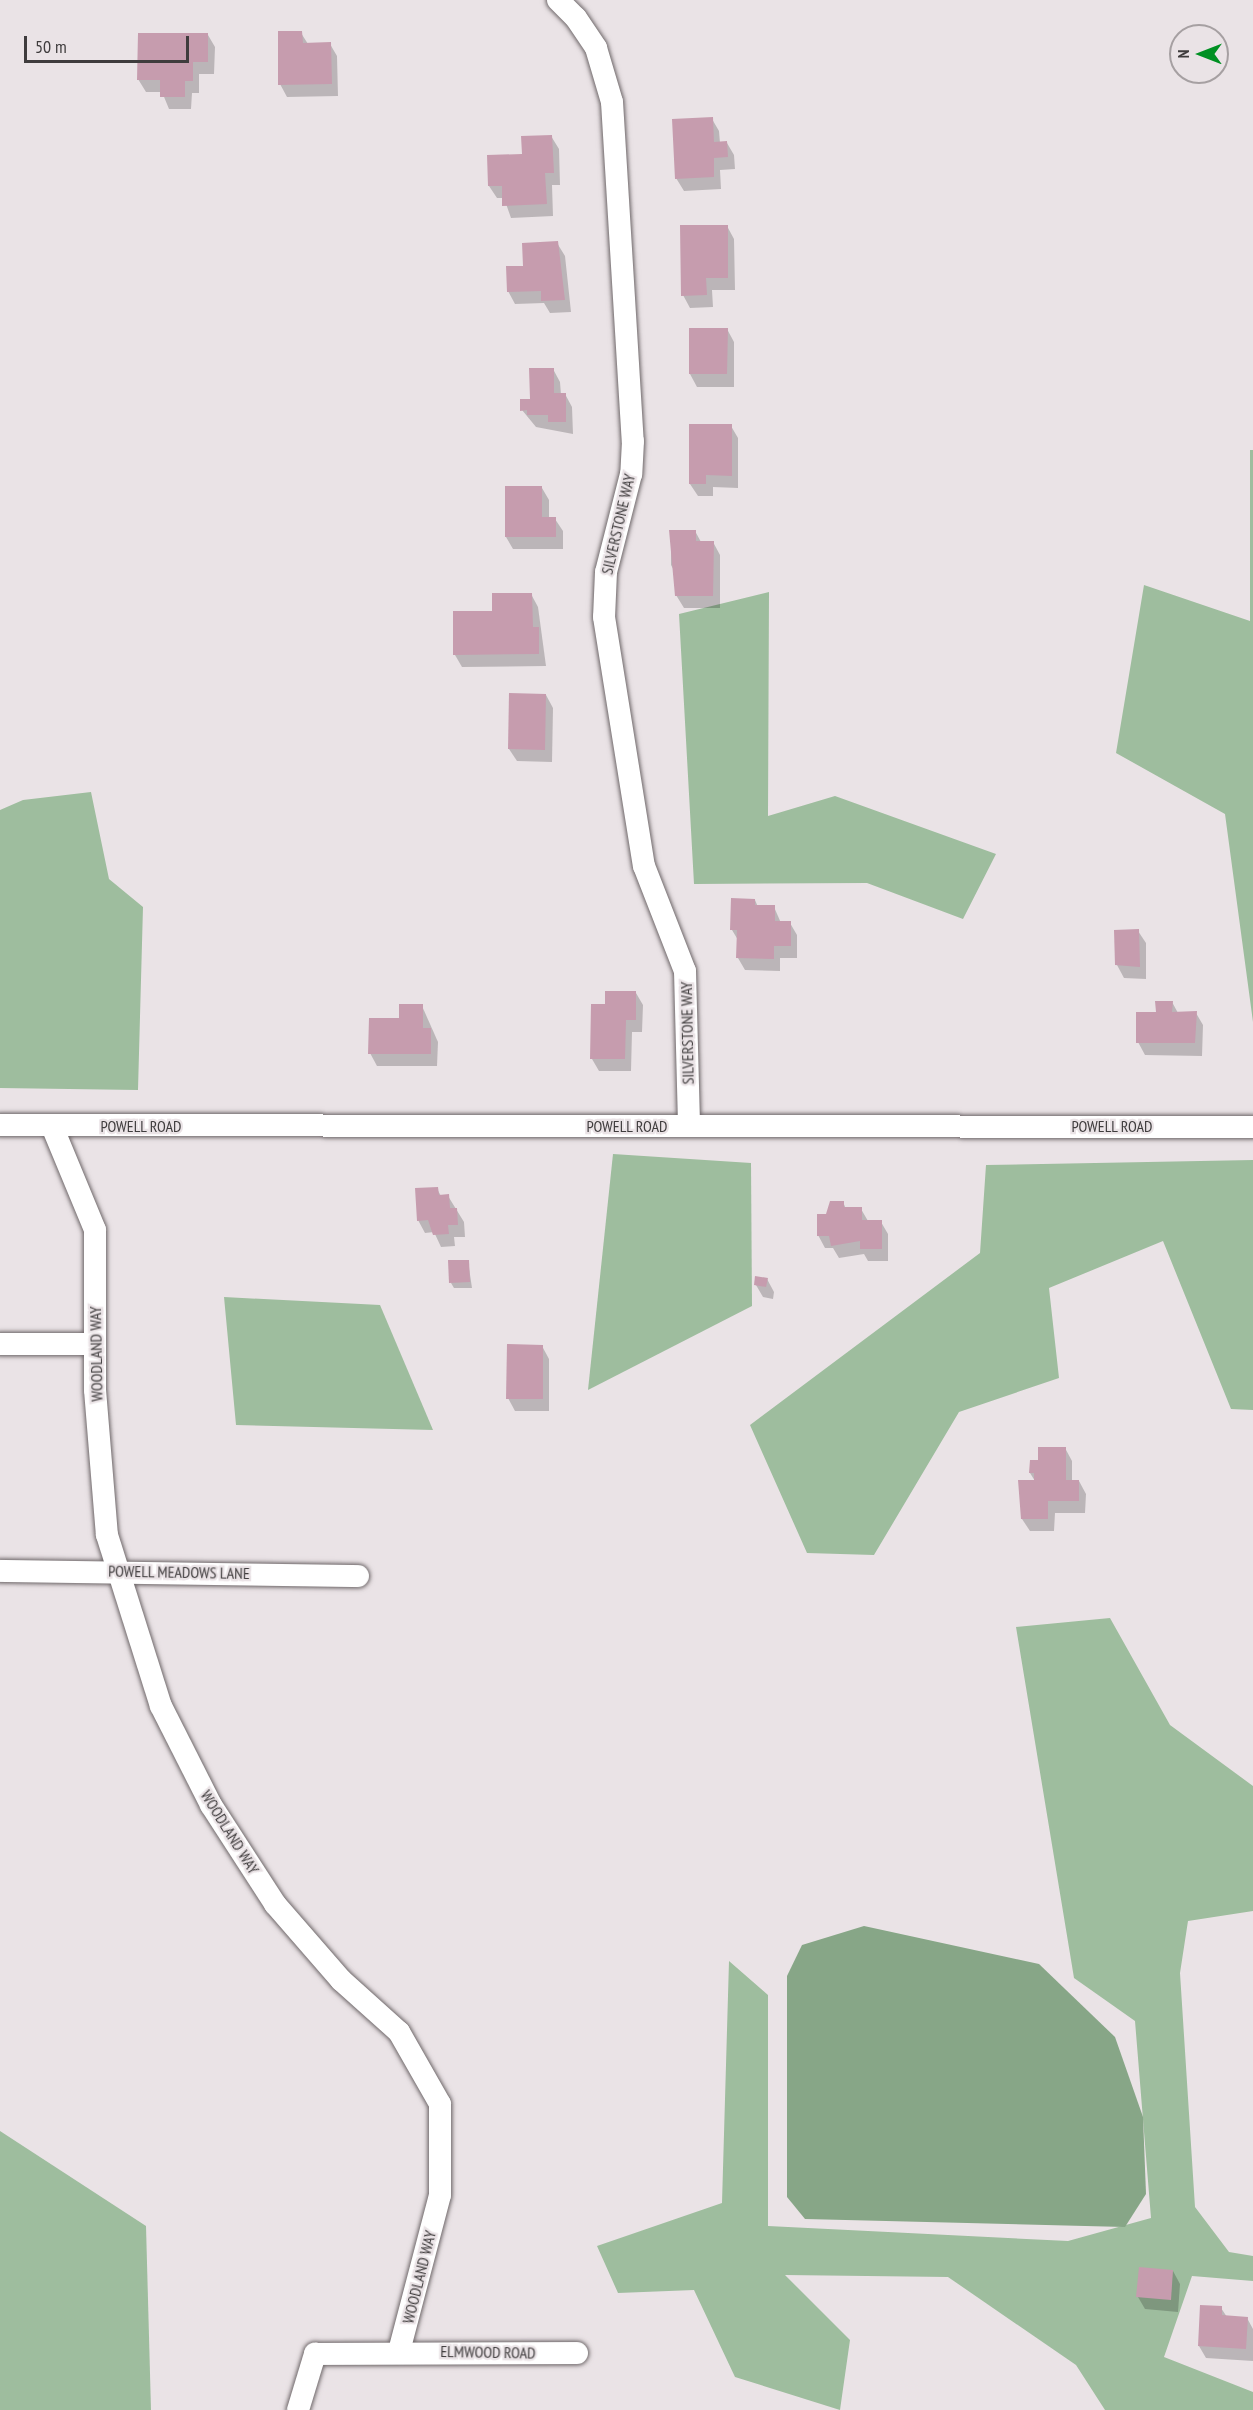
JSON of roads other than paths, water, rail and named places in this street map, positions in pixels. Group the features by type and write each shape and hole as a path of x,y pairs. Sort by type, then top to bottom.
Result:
{"street":[{"name":"SILVERSTONE WAY","path":"558,0 576,18 596,48 612,102 633,441 631,474 606,572 604,617 644,866 685,971 689,1126"},
{"name":"POWELL ROAD","path":"0,1125 1253,1126"},
{"name":"WOODLAND WAY","path":"52,1126 95,1230 95,1344 107,1535 161,1706 211,1805 275,1904 341,1980 399,2032 440,2104 440,2194 399,2351"},
{"path":"0,1344 95,1344"},
{"name":"POWELL MEADOWS LANE","path":"0,1571 358,1576"},
{"path":"298,2410 315,2354 399,2351"},
{"name":"ELMWOOD ROAD","path":"399,2351 577,2353"}]}
